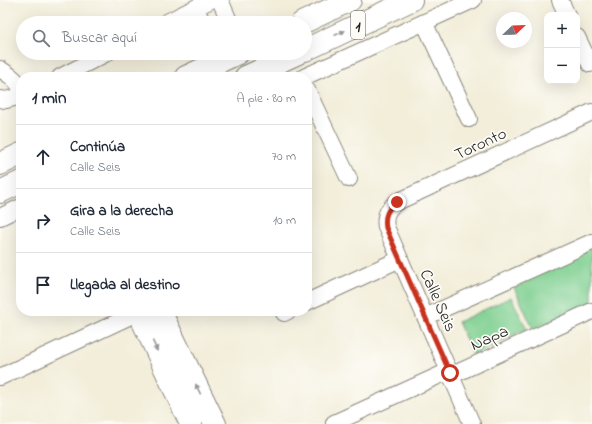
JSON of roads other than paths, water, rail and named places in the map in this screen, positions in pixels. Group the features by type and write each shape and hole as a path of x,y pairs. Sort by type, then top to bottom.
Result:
{"main road":[{"name":"1","path":"312,18 350,0"},
{"name":"1","path":"312,47 411,0"},
{"path":"195,72 217,60"},
{"path":"257,72 283,60"},
{"path":"0,164 16,156"},
{"path":"0,192 16,184"},
{"path":"140,316 196,420"},
{"path":"162,316 196,420"}],"street":[{"path":"179,16 211,0"},
{"path":"220,0 227,16"},
{"path":"312,73 473,0"},
{"path":"560,0 566,12"},
{"path":"195,8 199,16"},
{"path":"424,22 469,119"},
{"path":"580,43 590,64"},
{"path":"70,72 93,60"},
{"path":"0,69 16,81"},
{"path":"0,99 6,100 16,97"},
{"path":"312,101 349,179"},
{"name":"Toronto","path":"386,213 390,207 397,202 592,112"},
{"path":"0,217 16,209"},
{"name":"Calle Seis","path":"386,213 386,228 472,424"},
{"path":"425,317 592,242"},
{"path":"312,300 400,259"},
{"name":"Napa","path":"334,423 440,375 459,372 592,311"},
{"path":"0,377 130,316"}]}
